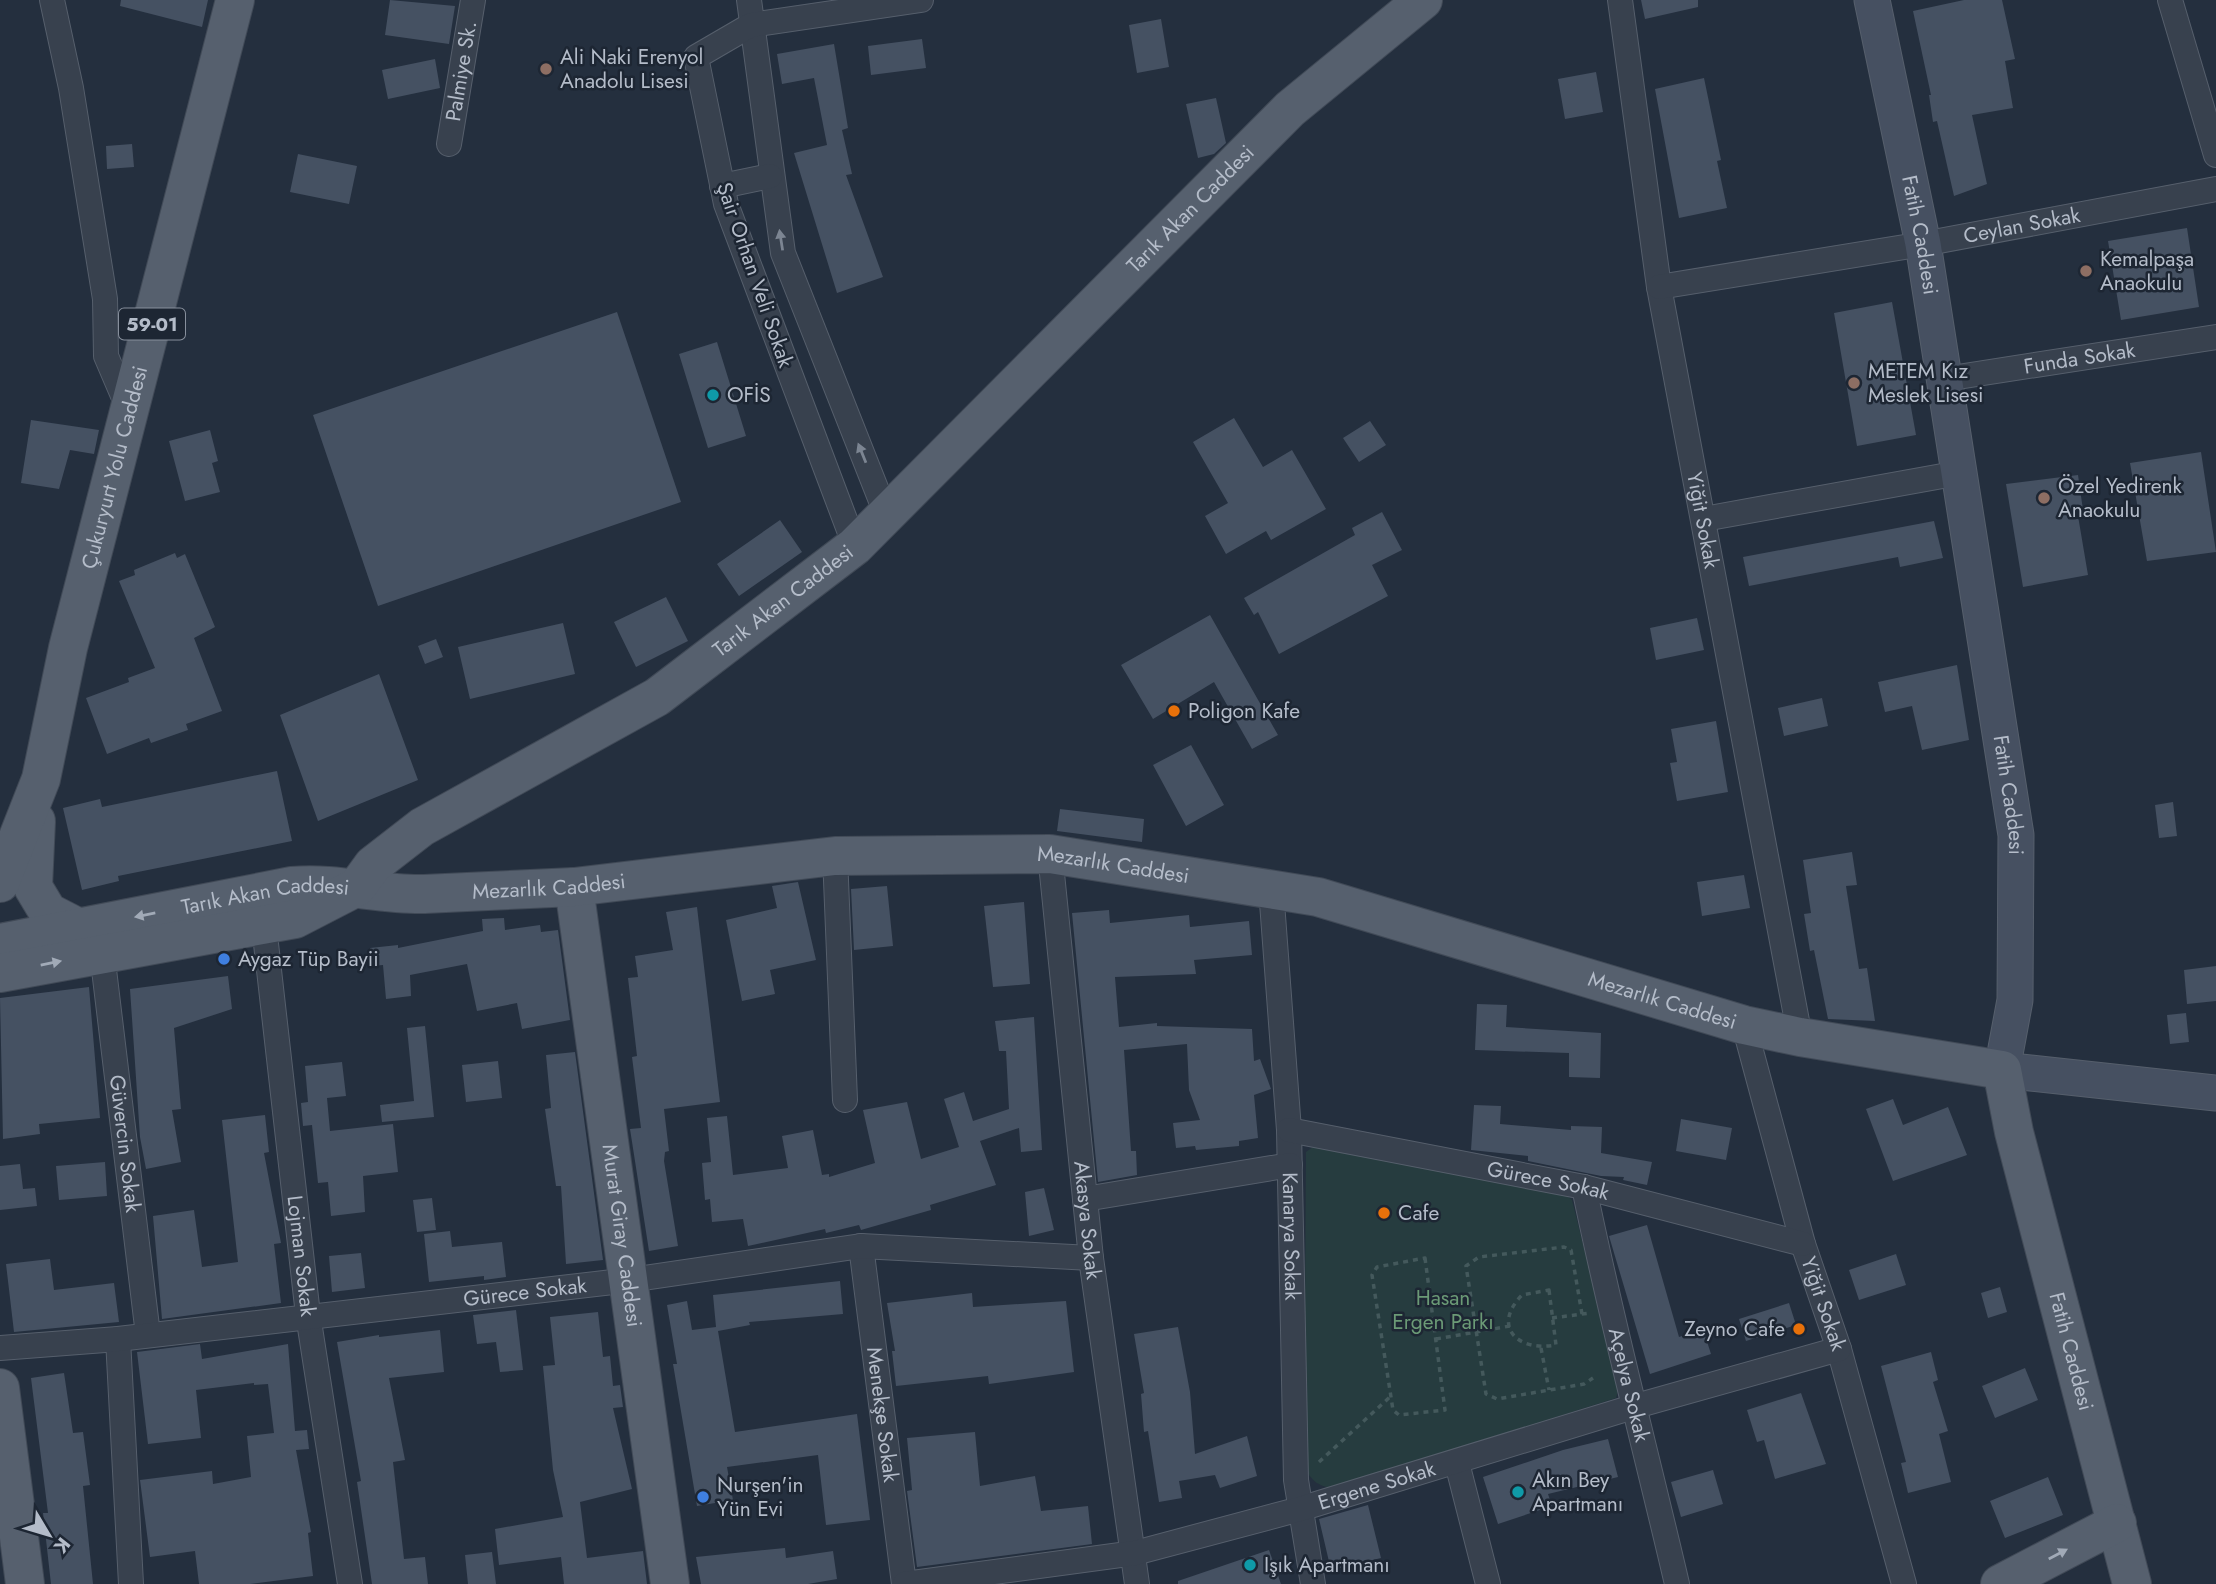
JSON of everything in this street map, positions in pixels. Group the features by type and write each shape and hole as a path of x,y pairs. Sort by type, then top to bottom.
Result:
{"main road":[{"name":"Çukuryurt Yolu Caddesi","path":"91,941 48,912 33,887 41,779 68,649 235,0"},
{"name":"Tarık Akan Caddesi","path":"0,943 91,941 292,886 321,883 357,887 373,864 422,827 657,697 855,546 1290,109 1423,0"},
{"name":"Çukuryurt Yolu Caddesi","path":"0,810 68,649"},
{"name":"Çukuryurt Yolu Caddesi","path":"0,883 41,779"},
{"name":"Mezarlık Caddesi","path":"357,887 402,894 574,887 835,856 1050,854 1318,897 1744,1025 1800,1037 2002,1070"},
{"path":"0,973 91,941 264,926 295,919 357,887"},
{"name":"Murat Giray Caddesi","path":"574,887 670,1584"},
{"name":"Fatih Caddesi","path":"2002,1070 2014,1132 2132,1584"},
{"path":"0,1388 25,1584"},
{"path":"2000,1584 2117,1523"}],"street":[{"path":"52,0 71,88 105,299 106,356 130,412"},
{"name":"Palmiye Sk.","path":"449,144 473,0"},
{"name":"Şair Orhan Veli Sokak","path":"749,0 770,176 783,253 887,516"},
{"path":"751,25 921,0"},
{"name":"Yiğit Sokak","path":"1620,0 1659,287 1800,1037"},
{"name":"Fatih Caddesi","path":"1872,0 1923,244 2016,835 2015,1000 2002,1070"},
{"path":"2170,0 2216,155"},
{"name":"Şair Orhan Veli Sokak","path":"751,25 696,57 726,204 855,546"},
{"path":"722,186 770,176"},
{"name":"Ceylan Sokak","path":"1659,287 1923,244 2216,189"},
{"name":"Funda Sokak","path":"1945,379 2216,337"},
{"path":"1703,519 1959,473"},
{"name":"Akasya Sokak","path":"1050,854 1091,1258 1135,1553 1137,1584"},
{"path":"835,856 845,1100"},
{"name":"Kanarya Sokak","path":"1270,889 1289,1130 1296,1480 1313,1584"},
{"name":"Lojman Sokak","path":"264,926 308,1315 350,1584"},
{"name":"Güvercin Sokak","path":"91,941 148,1335"},
{"name":"Yiğit Sokak","path":"1744,1025 1803,1244 1839,1349 1904,1584"},
{"name":"Mezarlık Caddesi","path":"2002,1070 2216,1093"},
{"name":"Gürece Sokak","path":"1289,1130 1584,1187 1803,1244"},
{"path":"1085,1199 1290,1165"},
{"name":"Açelya Sokak","path":"1584,1187 1593,1312 1636,1406 1677,1584"},
{"name":"Gürece Sokak","path":"0,1348 118,1339 630,1280 861,1246 1091,1258"},
{"name":"Menekşe Sokak","path":"861,1246 905,1584"},
{"path":"118,1339 131,1584"},
{"name":"Ergene Sokak","path":"905,1584 1135,1553 1300,1509 1636,1406 1839,1349"},
{"path":"1457,1463 1488,1584"}],"path":[{"path":"1576,1245 1593,1312 1589,1325"},
{"path":"1593,1312 1571,1250 1556,1246 1479,1257 1466,1266 1486,1394 1489,1398 1584,1384 1593,1378"},
{"path":"1425,1258 1436,1339 1445,1410 1399,1415 1393,1410 1372,1275 1377,1267 1425,1258"},
{"path":"1549,1290 1552,1318 1556,1345 1541,1348 1522,1345 1513,1336 1508,1318 1515,1302 1533,1291 1549,1290"},
{"path":"1552,1318 1593,1312"},
{"path":"1436,1339 1510,1326"},
{"path":"1541,1348 1549,1390"},
{"path":"1588,1390 1596,1372"},
{"path":"1313,1454 1313,1467 1391,1396"}],"green space":[{"name":"Hasan Ergen Parkı","path":"1317,1144 1566,1195 1572,1200 1619,1388 1616,1398 1335,1488 1316,1482 1304,1467 1306,1152"}],"building":[{"path":"121,0 208,0 202,27 120,6"},
{"path":"390,0 455,6 449,44 385,35"},
{"path":"1641,0 1698,0 1698,7 1645,19"},
{"path":"1964,0 2002,0 2015,59 2005,61 2013,108 1972,115 1987,184 1954,196 1937,121 1933,122 1931,95 1913,11"},
{"path":"1161,19 1169,67 1137,73 1129,25"},
{"path":"922,39 926,68 871,75 868,46"},
{"path":"834,44 848,128 842,130 852,174 846,175 883,277 837,293 794,153 827,145 814,78 782,84 777,54"},
{"path":"435,59 440,88 388,99 382,70"},
{"path":"1596,72 1603,112 1565,119 1558,79"},
{"path":"1704,78 1721,160 1717,161 1727,208 1679,218 1655,89"},
{"path":"1216,98 1226,143 1214,154 1198,158 1186,104"},
{"path":"132,144 134,167 107,169 106,146"},
{"path":"298,154 357,166 349,204 290,192"},
{"path":"2187,228 2199,307 2121,320 2108,241"},
{"path":"1892,302 1916,435 1857,446 1834,313"},
{"path":"617,312 681,502 378,606 313,415"},
{"name":"OFİS","path":"717,342 746,436 708,448 679,354"},
{"path":"1234,418 1263,467 1292,450 1326,509 1271,540 1266,531 1226,554 1205,516 1228,503 1193,442"},
{"path":"31,420 99,430 94,454 70,450 59,489 21,483"},
{"path":"1370,421 1386,445 1359,462 1343,438"},
{"path":"210,430 218,461 212,463 220,492 185,501 169,441"},
{"path":"2201,452 2216,552 2147,561 2130,463"},
{"path":"2078,475 2083,510 2077,510 2088,575 2023,587 2006,484"},
{"path":"1382,512 1402,550 1372,565 1388,596 1279,654 1258,612 1254,615 1244,598 1355,535 1352,528"},
{"path":"780,520 802,552 739,596 717,564"},
{"path":"1934,521 1943,558 1900,567 1898,557 1749,586 1743,557"},
{"path":"175,553 177,558 185,554 215,627 194,638 222,711 186,724 188,730 151,743 149,738 107,754 86,698 129,682 128,678 155,668 119,581 135,575 134,570"},
{"path":"666,597 688,641 636,667 614,622"},
{"path":"1210,615 1278,735 1252,749 1214,682 1153,719 1121,665"},
{"path":"1697,618 1704,650 1656,660 1650,628"},
{"path":"563,623 575,674 470,699 458,647"},
{"path":"436,639 443,657 425,664 418,646"},
{"path":"1957,665 1969,740 1922,750 1912,706 1885,712 1878,682"},
{"path":"379,674 418,780 318,821 280,715"},
{"path":"1822,698 1828,726 1784,736 1778,708"},
{"path":"1716,721 1728,792 1677,801 1670,763 1677,762 1671,729"},
{"path":"1191,745 1224,805 1186,826 1153,765"},
{"path":"277,771 292,841 118,876 119,881 82,890 63,808 100,799 102,807"},
{"path":"2173,802 2177,836 2159,838 2155,805"},
{"path":"1060,809 1144,819 1142,842 1057,831"},
{"path":"1852,852 1857,885 1846,886 1859,969 1867,968 1875,1021 1828,1019 1814,950 1810,951 1804,914 1811,913 1803,860"},
{"path":"1744,875 1750,908 1702,916 1697,882"},
{"path":"798,882 816,960 770,970 775,994 742,1001 726,920 777,908 772,886"},
{"path":"887,886 893,946 854,950 851,889"},
{"path":"1024,902 1030,984 993,987 984,906"},
{"path":"697,907 720,1102 664,1109 669,1151 665,1152 664,1161 678,1246 649,1251 630,1129 641,1128 632,1057 637,1056 628,978 638,977 635,956 673,950 666,912"},
{"path":"1109,910 1110,923 1189,915 1190,927 1249,921 1252,955 1194,960 1196,974 1115,977 1119,1027 1157,1023 1157,1026 1252,1029 1254,1061 1260,1059 1271,1089 1254,1095 1258,1138 1239,1141 1239,1146 1196,1150 1195,1146 1176,1148 1173,1123 1200,1120 1189,1090 1187,1044 1124,1050 1131,1151 1136,1151 1137,1175 1098,1182 1072,913"},
{"path":"504,918 505,930 540,925 541,932 558,930 570,1020 522,1029 517,1003 477,1011 467,964 410,975 411,996 386,999 383,965 372,966 370,948 398,945 398,948 483,931 482,919"},
{"path":"2216,966 2216,1001 2187,1004 2184,970"},
{"path":"228,976 232,1009 174,1028 181,1109 172,1110 181,1162 146,1169 140,1137 130,989"},
{"path":"89,987 100,1118 39,1124 40,1134 3,1139 0,998"},
{"path":"1477,1004 1507,1005 1506,1027 1601,1033 1600,1078 1569,1077 1569,1053 1475,1050"},
{"path":"2186,1013 2189,1042 2170,1044 2167,1015"},
{"path":"1034,1017 1042,1150 1021,1152 1019,1128 980,1141 996,1185 930,1205 931,1210 861,1230 859,1225 826,1233 825,1229 748,1246 743,1219 712,1222 710,1199 705,1200 702,1163 711,1162 707,1118 727,1116 733,1175 788,1168 782,1136 813,1130 822,1175 829,1174 829,1177 875,1163 863,1110 907,1102 921,1159 959,1147 944,1099 964,1092 973,1121 1009,1109 1006,1051 999,1051 995,1021"},
{"path":"425,1026 434,1117 382,1122 380,1105 414,1101 407,1028"},
{"path":"575,1052 603,1260 566,1264 561,1186 556,1186 545,1109 551,1108 546,1055"},
{"path":"498,1061 502,1098 466,1102 462,1065"},
{"path":"342,1062 346,1096 327,1098 330,1131 393,1124 398,1172 363,1176 365,1212 331,1216 328,1182 318,1183 312,1125 303,1126 301,1103 308,1102 305,1066"},
{"path":"1893,1099 1903,1125 1948,1107 1967,1155 1893,1181 1866,1109"},
{"path":"1474,1105 1501,1106 1500,1124 1571,1130 1571,1126 1602,1127 1601,1153 1652,1162 1647,1185 1623,1180 1624,1177 1601,1176 1528,1161 1528,1156 1471,1150"},
{"path":"265,1115 269,1152 264,1153 281,1243 274,1244 281,1303 162,1319 153,1216 194,1210 202,1267 238,1262 222,1120"},
{"path":"1681,1119 1732,1128 1726,1160 1676,1151"},
{"path":"105,1162 107,1196 59,1200 56,1166"},
{"path":"20,1164 23,1189 35,1188 37,1206 0,1210 0,1166"},
{"path":"1044,1188 1054,1230 1029,1236 1025,1192"},
{"path":"432,1198 436,1230 417,1232 413,1200"},
{"path":"1647,1225 1679,1337 1703,1329 1711,1354 1650,1374 1609,1236"},
{"path":"450,1231 452,1247 502,1242 506,1277 484,1280 484,1276 429,1282 424,1234"},
{"path":"361,1253 365,1288 332,1292 329,1256"},
{"path":"1896,1254 1906,1285 1859,1300 1849,1270"},
{"path":"50,1259 54,1290 114,1283 119,1322 14,1332 6,1264"},
{"path":"840,1281 843,1314 749,1322 750,1325 718,1331 735,1432 857,1414 870,1520 826,1525 818,1455 727,1467 733,1500 697,1506 673,1364 677,1364 667,1305 687,1301 692,1330 716,1327 713,1295"},
{"path":"2000,1287 2007,1312 1988,1318 1981,1293"},
{"path":"972,1293 973,1307 1066,1301 1074,1372 989,1384 988,1376 896,1386 892,1351 895,1351 887,1303"},
{"path":"1789,1303 1796,1325 1746,1341 1739,1319"},
{"path":"516,1310 523,1370 500,1372 496,1342 477,1344 473,1315"},
{"path":"598,1312 603,1357 610,1356 613,1386 620,1385 623,1407 613,1408 632,1489 580,1502 587,1558 643,1551 647,1584 564,1584 561,1557 499,1565 495,1529 563,1517 553,1470 543,1366 555,1365 550,1317"},
{"path":"1178,1327 1190,1392 1195,1454 1247,1436 1257,1476 1220,1488 1215,1475 1179,1481 1182,1498 1159,1502 1148,1431 1144,1432 1141,1394 1144,1393 1134,1334"},
{"path":"440,1330 444,1372 389,1378 405,1460 393,1462 404,1559 425,1557 428,1584 372,1584 357,1482 361,1481 337,1342"},
{"path":"200,1344 202,1359 288,1344 295,1431 307,1430 309,1449 296,1450 311,1532 308,1533 313,1576 250,1584 199,1584 195,1551 150,1557 140,1480 212,1471 213,1484 251,1477 247,1436 274,1433 268,1384 254,1383 196,1390 201,1438 148,1444 137,1352"},
{"path":"1931,1352 1938,1380 1933,1382 1948,1431 1939,1434 1951,1482 1908,1493 1901,1463 1906,1462 1881,1366"},
{"path":"2025,1368 2038,1400 1995,1418 1982,1386"},
{"path":"64,1373 73,1433 83,1432 90,1485 83,1486 93,1584 51,1584 43,1513 48,1513 31,1378"},
{"path":"1801,1393 1826,1464 1775,1479 1764,1440 1757,1442 1747,1410"},
{"path":"975,1432 980,1486 1035,1476 1041,1511 1088,1506 1092,1544 917,1567 907,1491 912,1490 907,1438"},
{"path":"1608,1439 1618,1477 1548,1494 1552,1506 1498,1524 1483,1477 1563,1450"},
{"path":"1713,1470 1723,1504 1681,1517 1671,1482"},
{"path":"2048,1477 2063,1515 2005,1538 1990,1501"},
{"path":"1368,1505 1381,1558 1331,1570 1319,1519"},
{"path":"785,1548 786,1558 833,1551 837,1579 808,1584 701,1584 696,1557"},
{"name":"Işık Apartmanı","path":"1269,1550 1281,1584 1178,1584 1178,1581"},
{"path":"492,1552 496,1584 468,1584 465,1555"}],"place":[{"name":"Ali Naki Erenyol Anadolu Lisesi","path":"546,69"},
{"name":"Kemalpaşa Anaokulu","path":"2086,271"},
{"name":"METEM Kız Meslek Lisesi","path":"1854,383"},
{"name":"OFİS","path":"713,395"},
{"name":"Özel Yedirenk Anaokulu","path":"2044,498"},
{"name":"Poligon Kafe","path":"1174,711"},
{"name":"Aygaz Tüp Bayii","path":"224,959"},
{"name":"Cafe","path":"1384,1213"},
{"name":"Zeyno Cafe","path":"1799,1329"},
{"name":"Akın Bey Apartmanı","path":"1518,1492"},
{"name":"Nurşen'in Yün Evi","path":"703,1497"},
{"name":"Işık Apartmanı","path":"1250,1565"}]}
